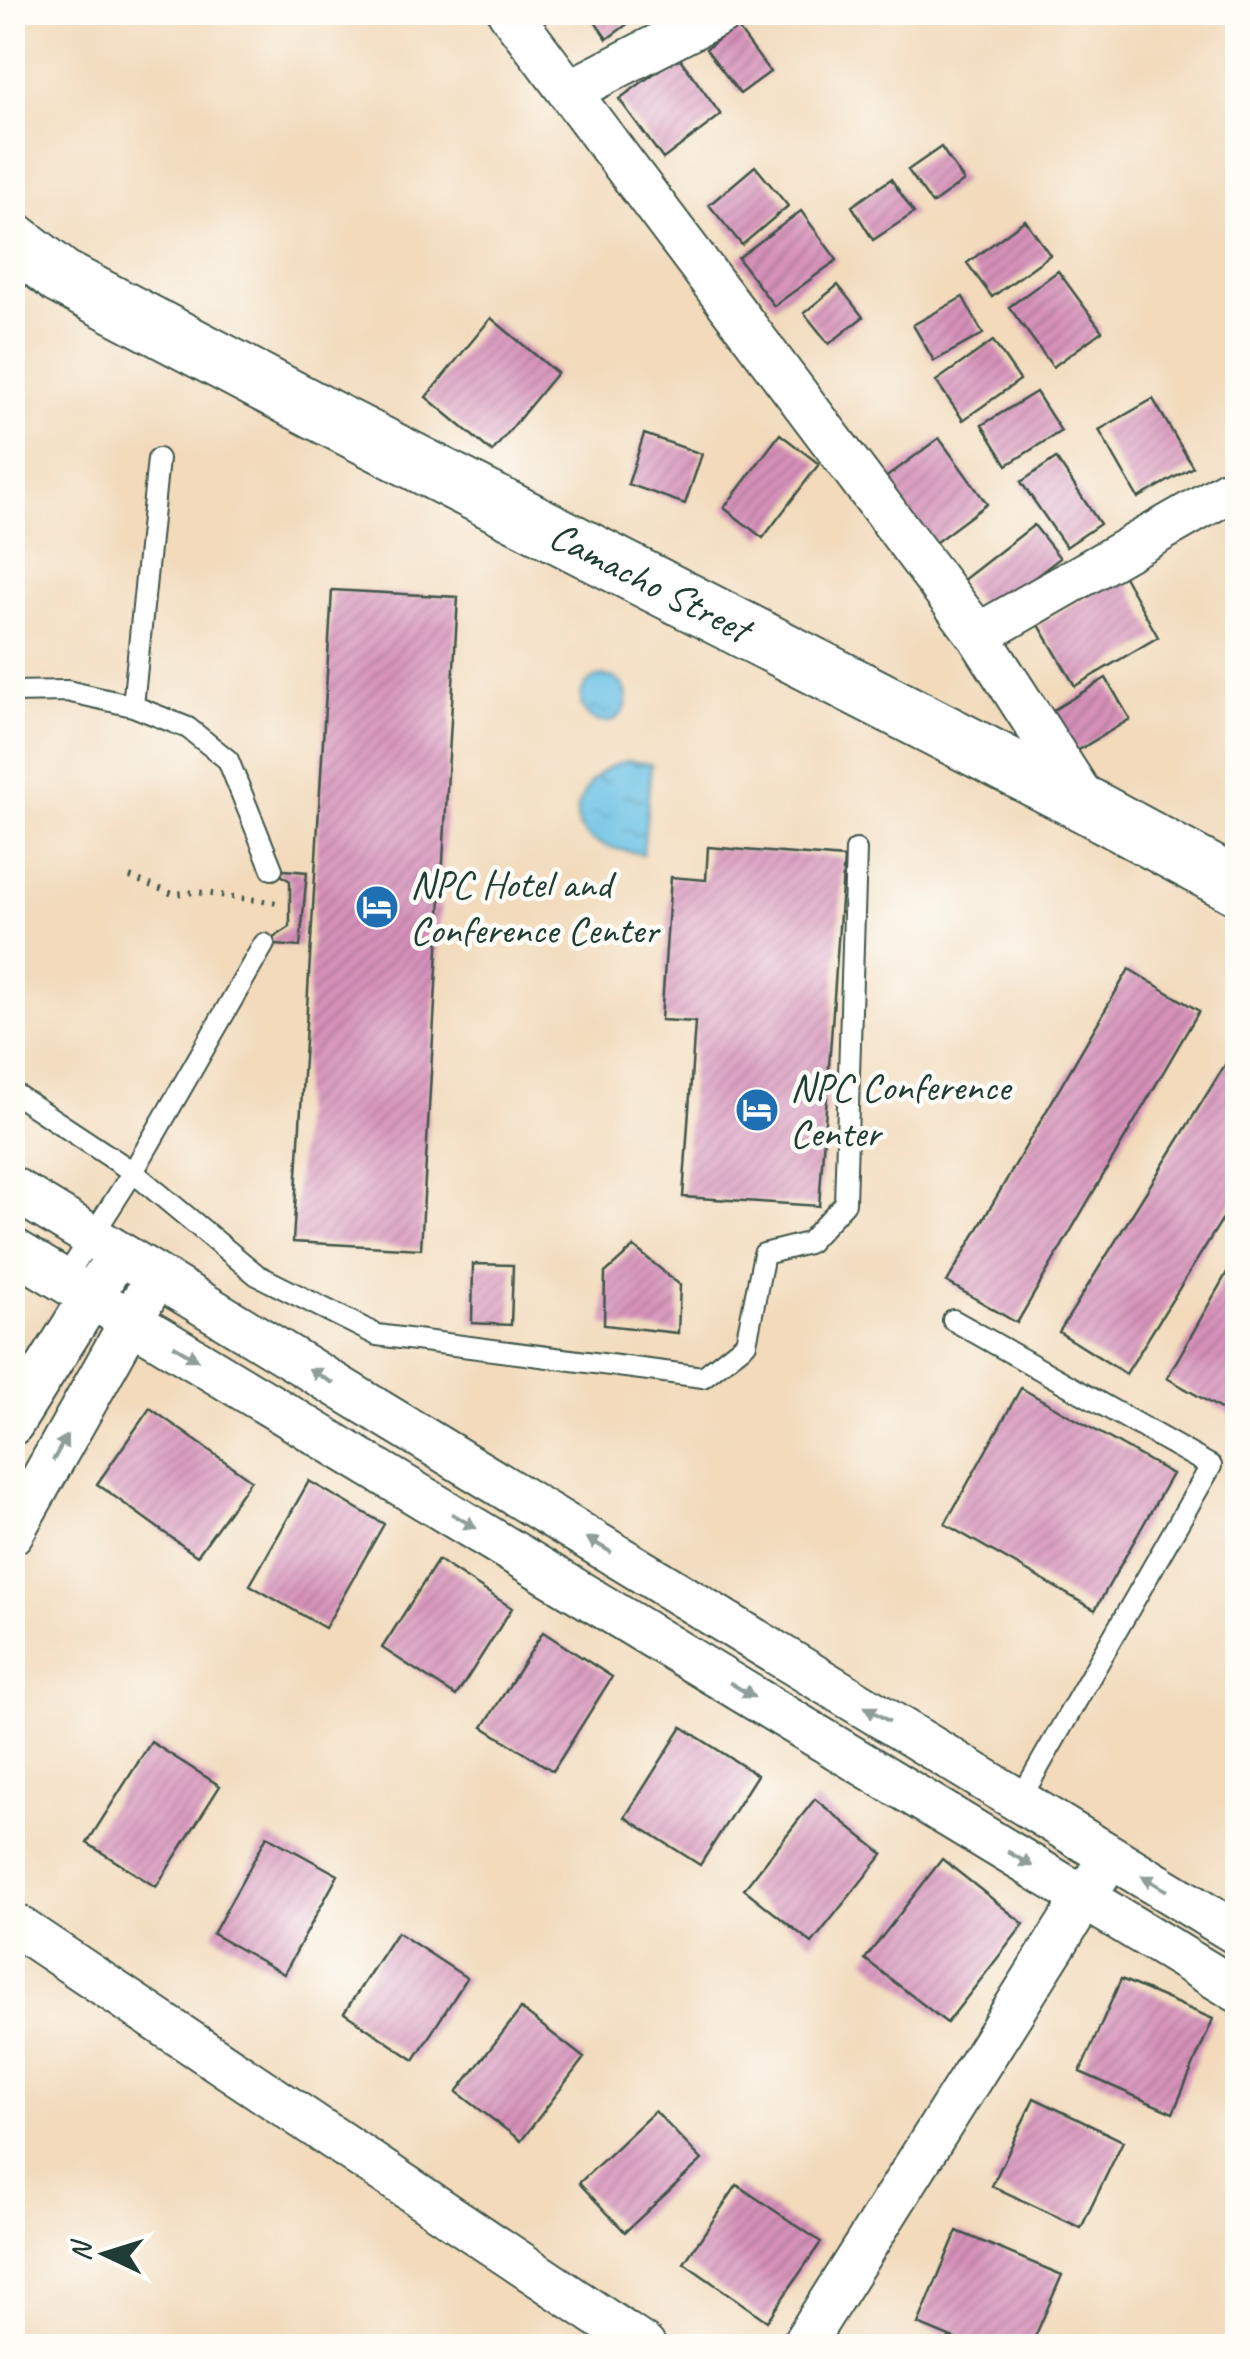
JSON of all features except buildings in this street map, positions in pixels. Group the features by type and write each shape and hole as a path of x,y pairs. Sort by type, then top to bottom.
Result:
{"main road":[{"name":"Camacho Street","path":"12,239 37,275 328,418 1088,806 1238,887"}],"street":[{"path":"509,12 978,634 1088,806"},
{"path":"570,92 723,12"},
{"path":"978,634 1238,486"},
{"path":"12,1188 1238,1934"},
{"path":"12,1424 78,1288 105,1245"},
{"path":"12,1249 1238,1991"},
{"path":"12,1533 157,1276"},
{"path":"802,2346 1110,1856"},
{"path":"12,1923 644,2346"}],"lane":[{"path":"133,706 158,458"},
{"path":"12,692 68,691 133,706 188,728 228,760 272,869"},
{"path":"12,1092 133,1172 257,1275 377,1334 703,1377 746,1343 764,1254 808,1243 846,1203 856,850"},
{"path":"105,1245 133,1172 264,944"},
{"path":"952,1320 1211,1466 1019,1801"}],"path":[{"path":"130,877 173,894 197,892 278,903"}],"water":[{"path":"604,676 620,683 627,699 620,715 604,722 588,715 581,699 588,683"},
{"path":"628,761 651,764 643,854 595,842 583,832 577,815 592,781 607,768"}],"place":[{"name":"NPC Hotel and Conference Center","path":"377,907"},
{"name":"NPC Conference Center","path":"757,1110"}]}
